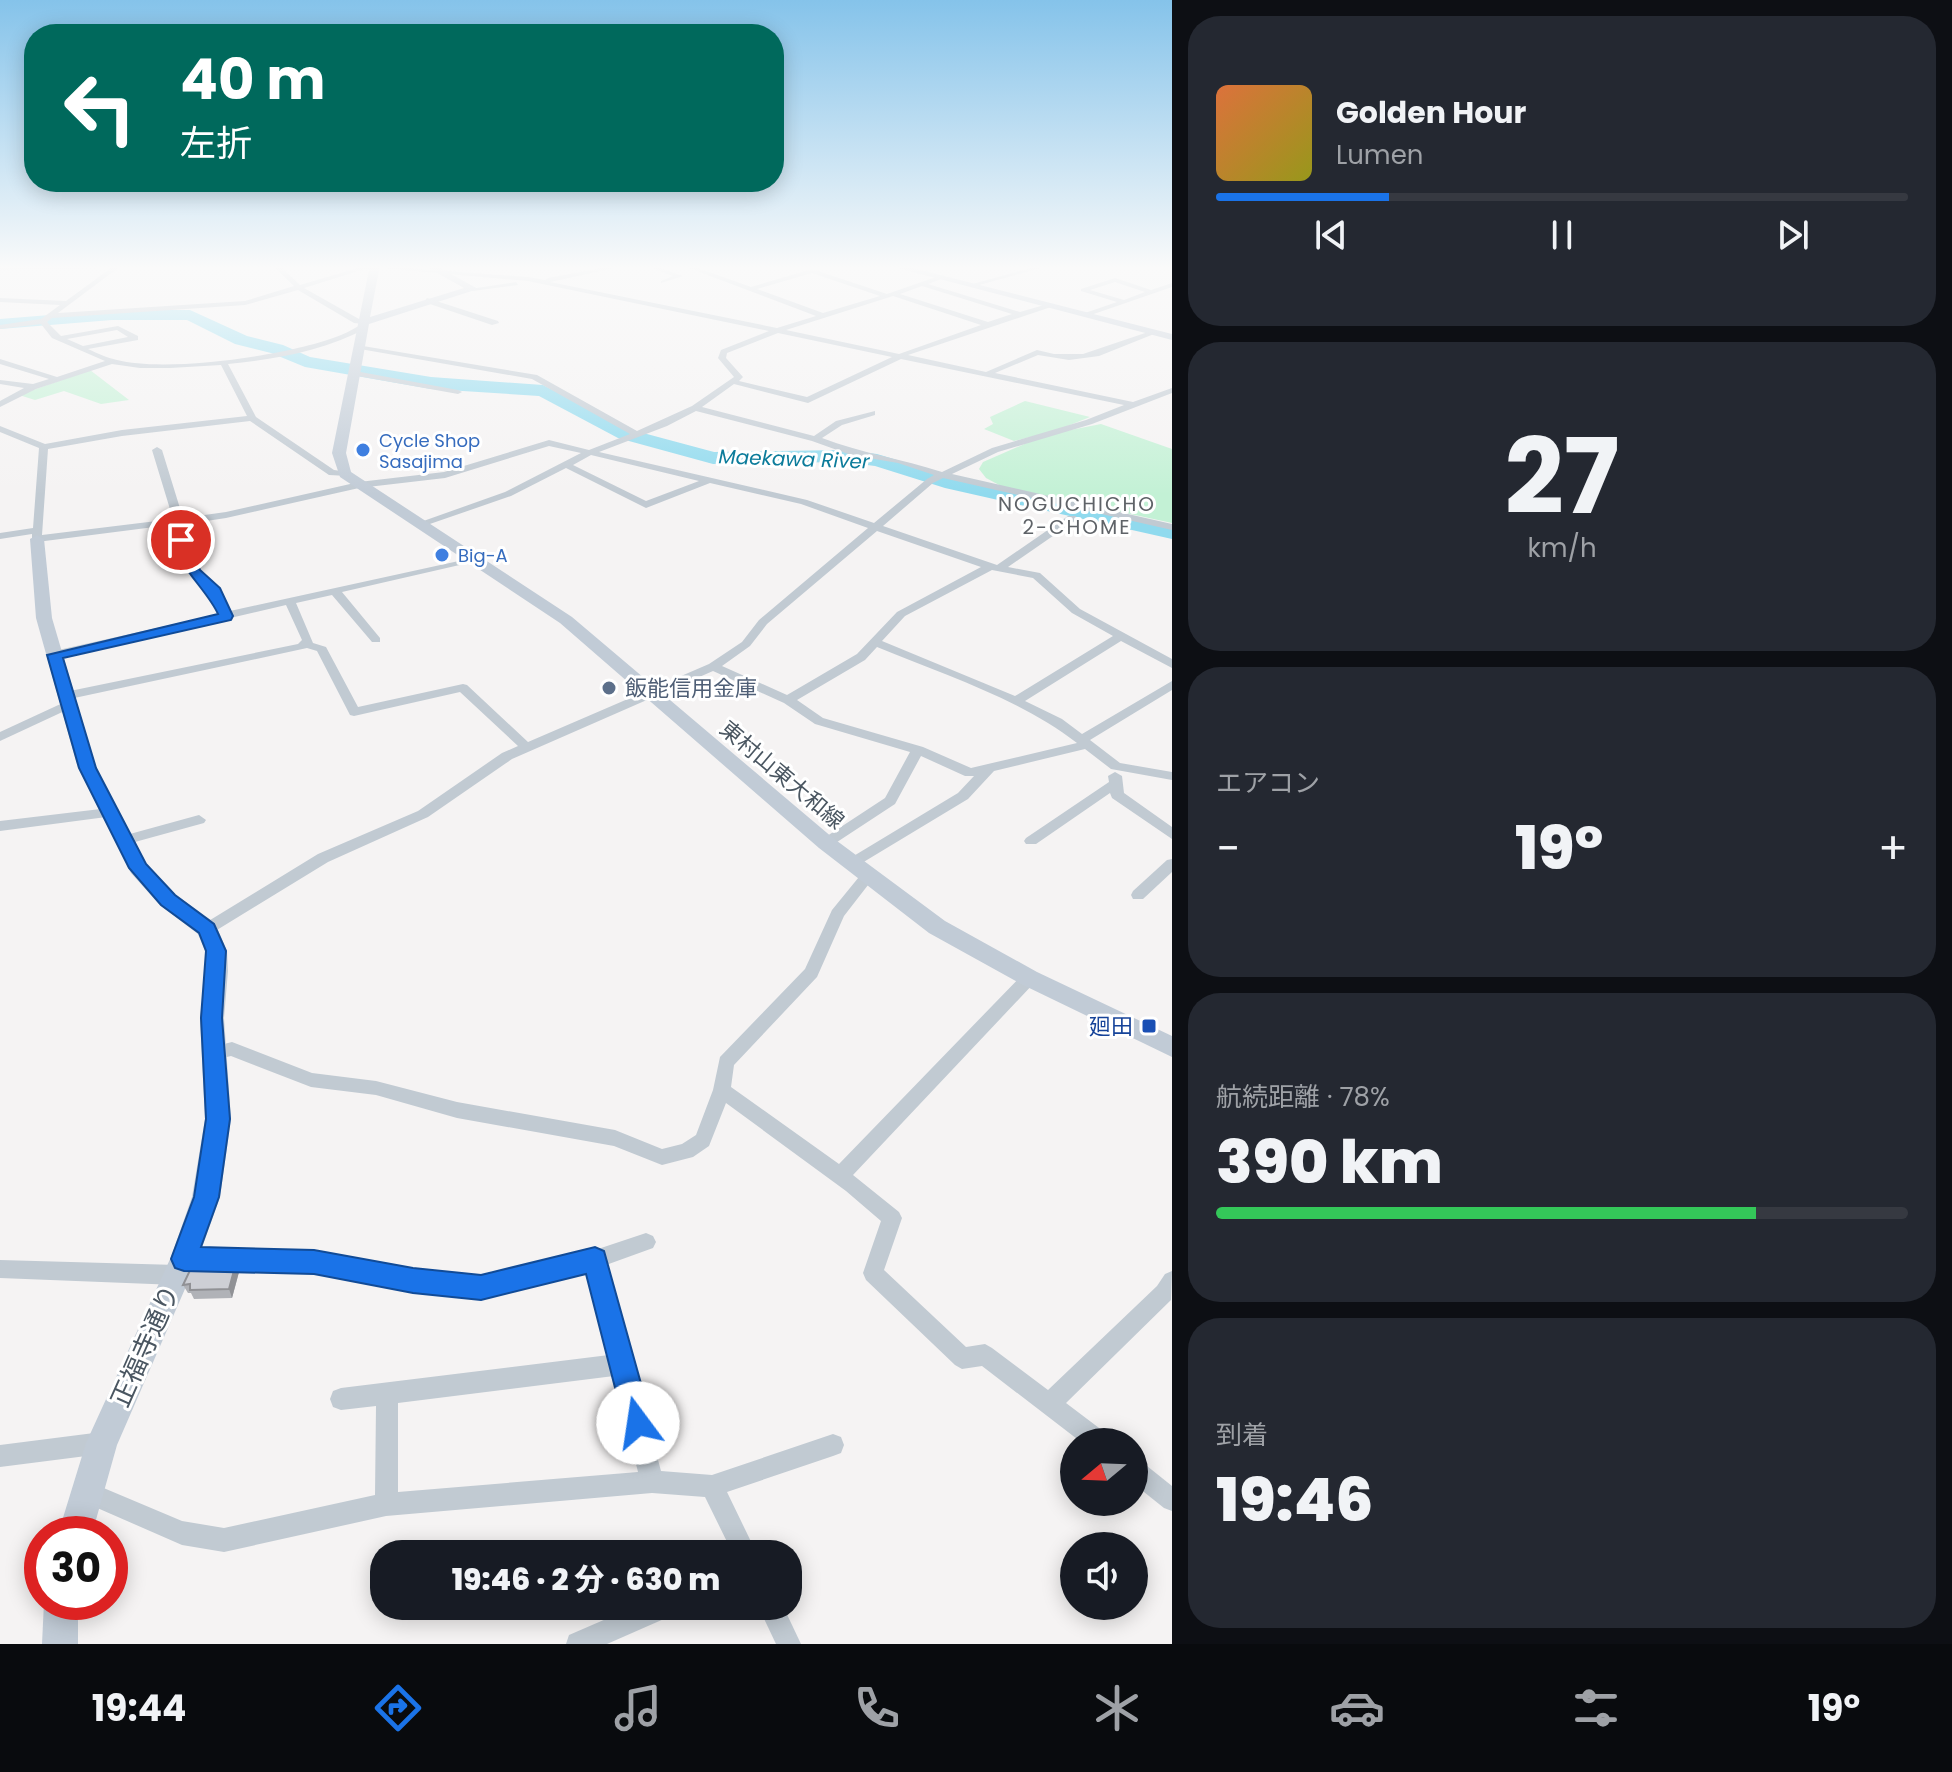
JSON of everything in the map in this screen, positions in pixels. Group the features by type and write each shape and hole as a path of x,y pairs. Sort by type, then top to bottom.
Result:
{"street":[{"path":"70,342 111,362"},
{"path":"85,347 114,342"},
{"path":"0,404 33,387 111,362 225,365 322,342"},
{"path":"352,479 339,453 361,342"},
{"path":"420,524 508,494 591,452 695,408 739,377 721,354 748,342"},
{"path":"840,342 1135,405"},
{"path":"735,382 808,400 902,354 939,342"},
{"path":"989,373 1037,352 1062,360 1087,357 1126,342"},
{"path":"360,347 534,377 632,435"},
{"path":"0,361 57,379"},
{"path":"225,365 252,418 332,473 352,479"},
{"path":"356,371 458,392"},
{"path":"0,382 33,387"},
{"path":"44,447 37,535 44,618 87,768 138,868 168,900 207,929 323,858 423,814 507,756 713,667 746,644 763,622 937,478 995,450 1172,390"},
{"path":"695,408 815,439 854,453 900,461 937,478 1172,527"},
{"path":"815,439 839,423 872,413"},
{"path":"0,429 44,447 122,433 252,418"},
{"path":"0,536 176,522 352,479 445,475 549,443 804,502 995,568 1036,575 1076,611 1172,664"},
{"path":"157,450 176,522 194,571 215,591 226,616"},
{"path":"567,465 646,505 712,479"},
{"name":"東村山東大和線","path":"352,479 566,620 826,843 954,939 1172,1047"},
{"path":"788,700 861,657 901,614 995,568 1072,518"},
{"path":"54,655 473,559"},
{"path":"336,592 376,640"},
{"path":"290,602 308,641 305,644"},
{"path":"1016,701 1119,637"},
{"path":"877,643 1016,701 1086,741 1116,766 1172,776"},
{"path":"0,737 66,700 305,644 322,649 354,712 463,688 526,747"},
{"path":"713,667 788,700 819,721 918,750 970,773 1086,741 1172,685"},
{"path":"826,843 890,801 918,750"},
{"path":"1116,766 1113,785 1117,795 1172,834"},
{"path":"852,864 963,796 988,770"},
{"path":"1031,841 1113,785"},
{"path":"0,826 109,813"},
{"path":"124,840 199,820"},
{"path":"1138,895 1172,864"},
{"path":"214,1053 232,1049 311,1080 376,1088 457,1110 615,1138 662,1157 687,1151 703,1140 722,1090 726,1062 811,973 837,914 868,876"},
{"name":"正福寺通り","path":"80,1516 102,1443 180,1267 206,1197 218,1104 214,1053 216,951 207,929"},
{"path":"840,1176 1029,978"},
{"path":"722,1090 892,1218 873,1273 962,1358 985,1355 1081,1428"},
{"path":"0,1269 314,1262 413,1281 481,1288 595,1259 646,1242"},
{"path":"595,1259 652,1482"},
{"path":"1050,1403 1164,1293 1172,1281"},
{"path":"341,1399 623,1364"},
{"path":"386,1504 387,1394"},
{"path":"0,1456 102,1443"},
{"path":"86,1491 182,1533 224,1540 386,1504 652,1482 712,1486 833,1445"},
{"path":"1148,1481 1172,1500"},
{"path":"712,1486 738,1540"},
{"path":"60,1644 61,1620"},
{"path":"578,1644 632,1620"},
{"path":"777,1620 789,1644"}],"green space":[{"path":"90,370 129,400 101,404 64,391 35,400 19,395"},
{"path":"1025,401 1090,417 1055,431 1014,441 984,429 993,424 990,417"},
{"path":"1101,424 1172,449 1172,523 1001,486 986,478 979,469 983,462 1045,435"}],"building":[{"path":"194,1262 236,1263 229,1289 190,1290 190,1284 183,1285"}],"waterway":[{"name":"Maekawa River","path":"248,342 277,349 305,362 431,383 543,391 625,434 713,458 843,456 877,460 945,481 1172,532"}],"place":[{"name":"Cycle Shop Sasajima","path":"363,450"},
{"name":"Big-A","path":"442,555"},
{"name":"飯能信用金庫","path":"609,688"},
{"name":"廻田","path":"1149,1026"}],"district":[{"name":"NOGUCHICHO 2-CHOME","path":"1077,516"}],"route":[{"path":"181,540 194,571 215,591 226,616 54,655 87,768 138,868 168,900 207,929 216,951 212,1018 218,1119 206,1197 184,1259 314,1262 413,1281 481,1288 595,1259 638,1423"}]}
